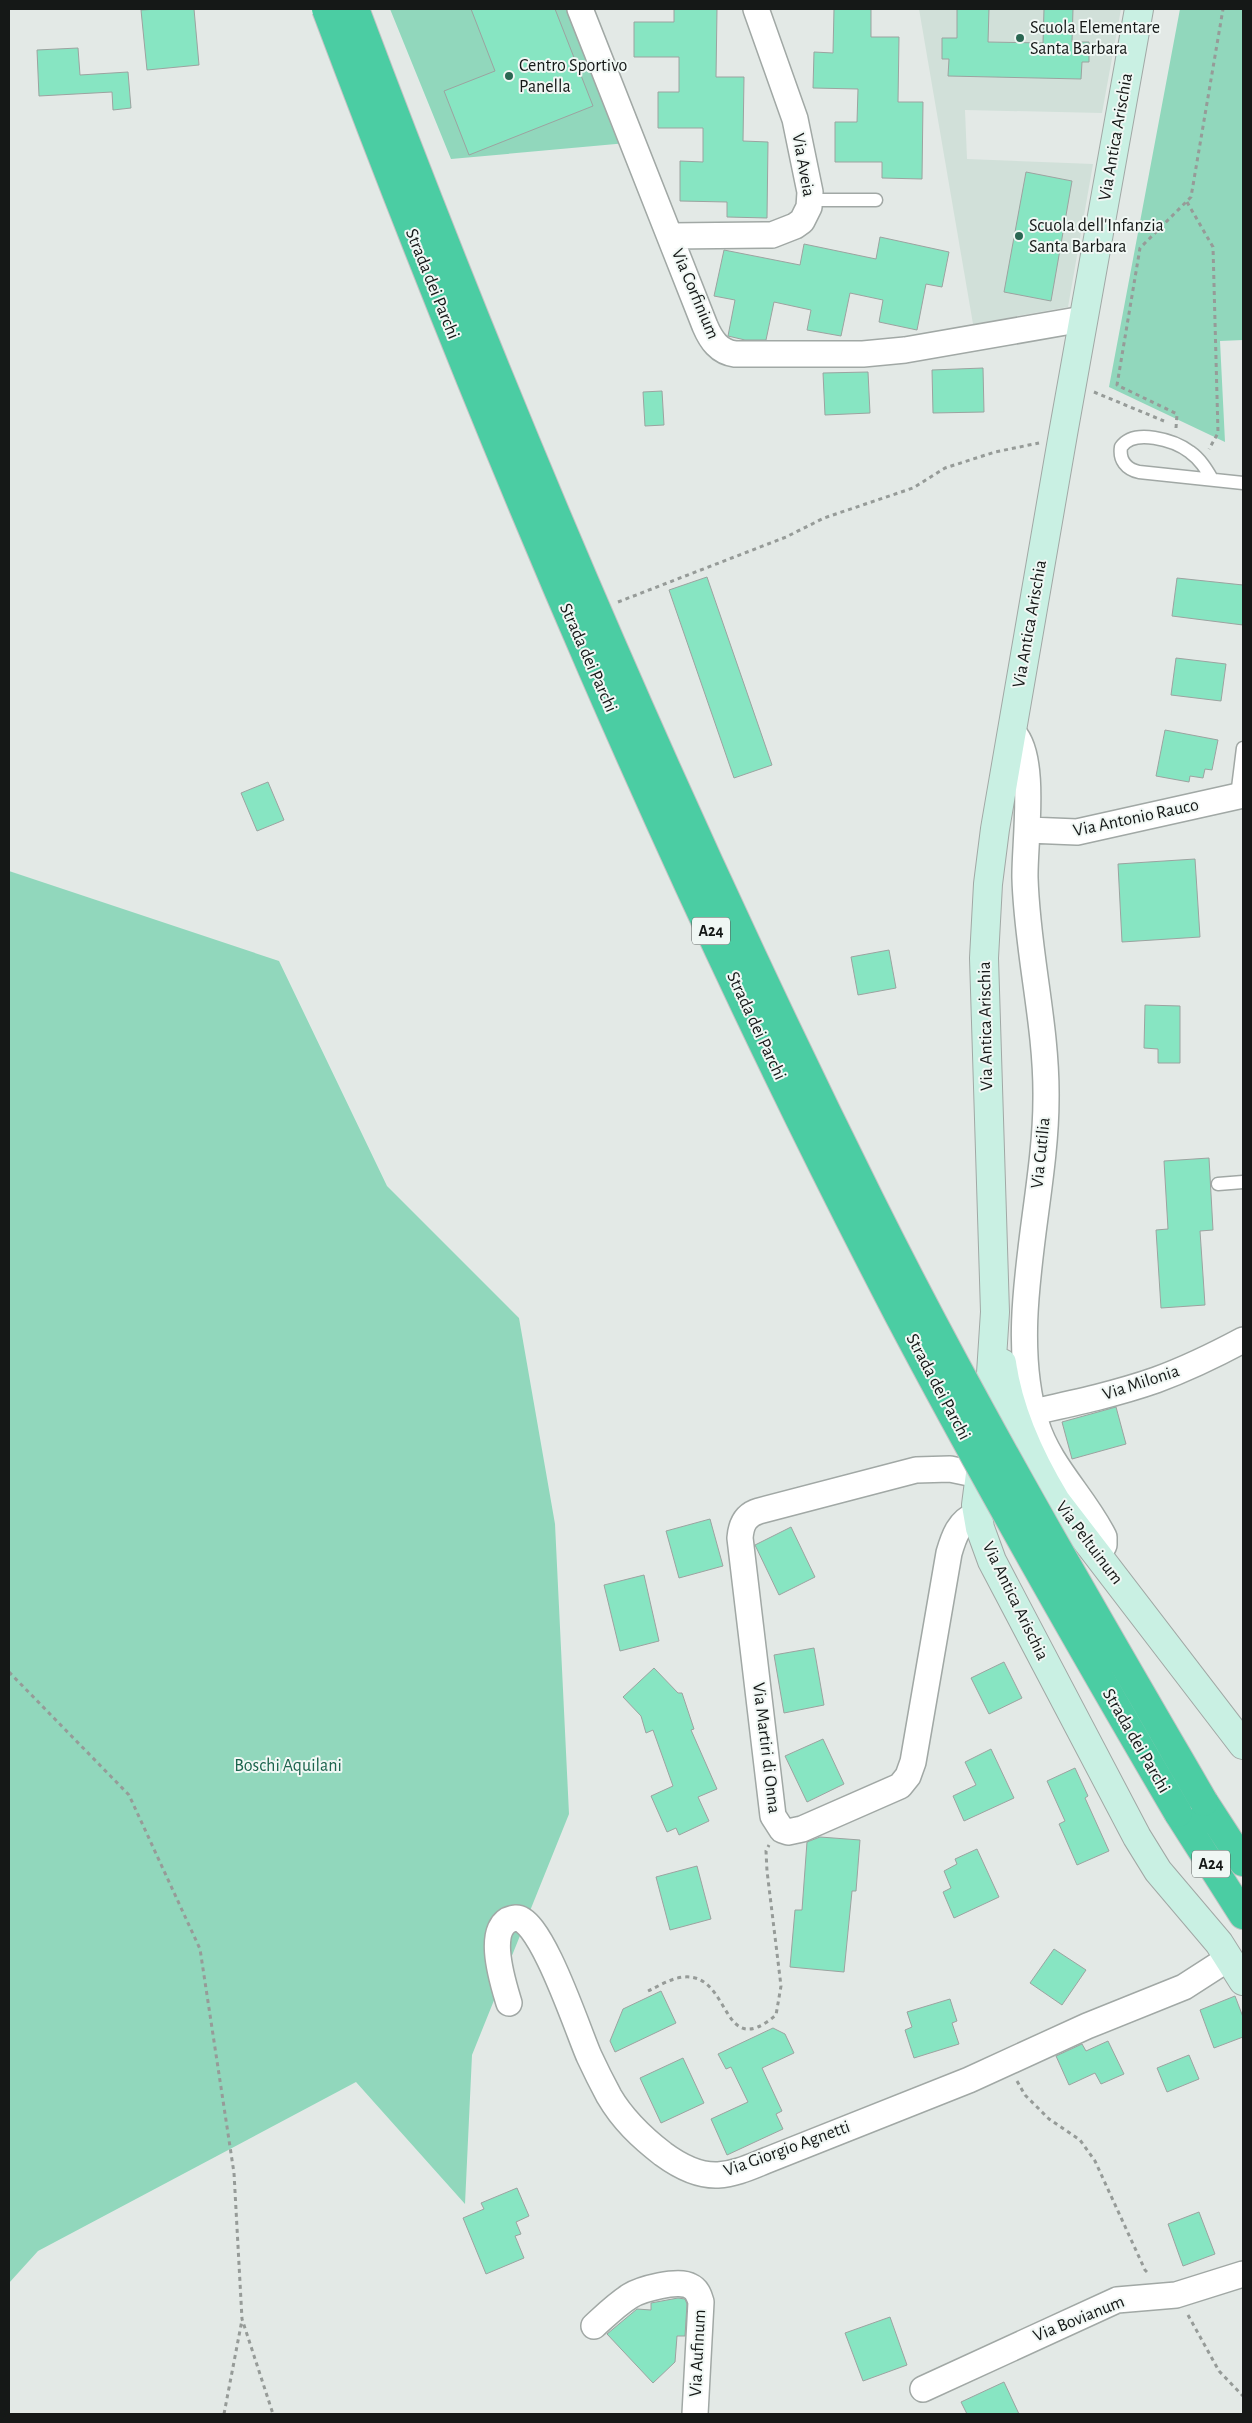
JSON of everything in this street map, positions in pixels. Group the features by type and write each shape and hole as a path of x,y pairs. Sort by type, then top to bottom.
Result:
{"highway":[{"name":"Strada dei Parchi","path":"326,9 392,185 576,631 709,927 800,1119 898,1314 1065,1619 1178,1813 1243,1915"},
{"name":"Strada dei Parchi","path":"355,9 416,173 544,490 655,744 733,916 864,1187 1018,1479 1204,1802 1243,1862"}],"main road":[{"name":"Via Antica Arischia","path":"1139,9 1071,387 995,829 985,937 990,1209 995,1312 989,1404 976,1496 978,1521 999,1576 1137,1837 1172,1890 1219,1943 1236,1970"},
{"name":"Via Peltuinum","path":"995,1312 1009,1398 1023,1438 1040,1475 1056,1501 1243,1745"},
{"path":"980,1475 990,1464 1013,1459 1032,1467 1040,1475"},
{"path":"978,1521 998,1537 1010,1538 1028,1535 1048,1520 1056,1501"}],"street":[{"name":"Via Corfinium","path":"580,9 711,339 720,348 730,353 863,354 905,350 1083,319"},
{"name":"Via Aveia","path":"671,236 760,236 781,233 802,221 811,200 794,119 756,9"},
{"name":"Via Cutilia","path":"1012,732 1019,739 1024,755 1028,830 1025,875 1027,908 1046,1098 1045,1134 1033,1219 1026,1314 1026,1370 1033,1412 1048,1451 1104,1537 1104,1545 1098,1556"},
{"name":"Via Antonio Rauco","path":"1028,830 1077,832 1240,795"},
{"name":"Via Milonia","path":"1033,1412 1096,1398 1156,1380 1197,1364 1243,1340"},
{"name":"Via Martiri di Onna","path":"978,1521 964,1521 959,1528 949,1553 913,1762 908,1776 896,1788 802,1829 788,1832 778,1827 773,1816 740,1538 744,1522 753,1513 759,1511 916,1470 950,1469 980,1475"},
{"name":"Via Giorgio Agnetti","path":"508,2003 498,1966 497,1945 500,1930 506,1923 516,1918 524,1920 536,1935 569,2003 588,2055 609,2096 624,2119 642,2138 670,2159 693,2171 717,2175 732,2173 765,2161 969,2080 1087,2026 1184,1987 1236,1970"},
{"name":"Via Bovianum","path":"923,2389 936,2381 1117,2300 1170,2295 1243,2274"},
{"name":"Via Aufinum","path":"594,2326 619,2303 644,2289 680,2283 690,2285 697,2291 701,2302 694,2414"}],"lane":[{"path":"811,200 876,200"},
{"path":"1212,480 1202,462 1189,451 1175,444 1135,438 1124,444 1120,455 1126,465 1134,471 1212,480 1243,483"},
{"path":"1240,795 1243,748"},
{"path":"1218,1184 1243,1182"}],"path":[{"path":"1175,444 1177,414 1117,385 1140,248 1191,197 1223,9"},
{"path":"1186,202 1213,247 1218,433 1202,462"},
{"path":"1071,387 1092,391 1176,427"},
{"path":"613,604 786,537 824,518 913,488 945,468 995,452 1031,446 1063,434"},
{"path":"9,1672 129,1794 200,1949 234,2174 242,2319 224,2414"},
{"path":"648,1991 667,1982 685,1977 712,1987 733,2022 742,2028 753,2030 765,2024 776,2015 781,1986 766,1851 778,1827"},
{"path":"1006,2063 1025,2095 1049,2119 1080,2140 1095,2161 1145,2270 1185,2310 1220,2371 1243,2396"},
{"path":"242,2319 273,2414"}],"shaded area":[{"path":"919,9 1121,9 1102,113 965,110 967,159 1093,164 1068,307 973,324"}],"green space":[{"name":"Centro Sportivo Panella","path":"390,9 574,9 627,143 451,159"},
{"path":"1180,9 1243,9 1243,340 1220,341 1225,442 1109,387"},
{"name":"Boschi Aquilani","path":"9,871 279,961 387,1186 519,1318 555,1524 569,1814 472,2055 465,2204 356,2082 38,2251 9,2283"}],"building":[{"path":"194,9 199,65 147,70 141,10"},
{"path":"471,9 555,9 593,106 469,155 444,91 495,71"},
{"path":"674,9 717,9 716,77 744,77 743,141 768,142 767,218 727,217 727,202 680,201 680,161 703,162 703,128 658,128 658,92 679,92 679,57 634,57 634,22 674,22"},
{"path":"834,9 871,9 871,37 899,37 898,102 923,102 922,179 882,178 882,162 835,162 835,122 857,122 858,89 813,88 814,52 833,53"},
{"path":"957,9 989,9 988,42 1043,43 1044,9 1073,9 1072,42 1089,42 1089,62 1082,62 1081,79 948,76 949,59 942,59 942,38 957,38"},
{"path":"78,48 80,75 128,72 131,108 113,110 112,92 39,96 37,50"},
{"path":"1026,172 1072,181 1051,301 1004,292"},
{"path":"880,237 949,252 942,287 926,284 917,330 879,322 883,300 850,293 841,336 807,330 811,310 774,302 766,340 745,340 728,336 735,300 714,296 724,250 800,265 804,244 876,259"},
{"path":"983,368 984,412 933,413 932,370"},
{"path":"868,372 870,413 825,415 823,373"},
{"path":"662,391 664,425 645,426 643,392"},
{"path":"707,577 772,765 734,778 669,590"},
{"path":"1177,578 1243,585 1243,625 1172,616"},
{"path":"1176,658 1226,664 1221,701 1171,695"},
{"path":"1165,730 1218,740 1212,770 1205,769 1203,778 1190,776 1189,782 1156,776"},
{"path":"268,782 284,820 257,831 241,793"},
{"path":"1195,859 1200,937 1122,942 1118,864"},
{"path":"889,950 896,988 858,995 851,957"},
{"path":"1145,1005 1180,1006 1180,1063 1158,1063 1158,1049 1144,1048"},
{"path":"1209,1158 1213,1230 1200,1231 1205,1305 1161,1308 1156,1230 1168,1229 1164,1161"},
{"path":"1116,1407 1126,1444 1072,1459 1062,1422"},
{"path":"710,1519 723,1566 679,1578 666,1531"},
{"path":"791,1527 815,1577 779,1595 755,1545"},
{"path":"644,1575 659,1641 620,1651 604,1585"},
{"path":"814,1648 824,1705 784,1713 774,1655"},
{"path":"1004,1662 1022,1698 989,1714 971,1678"},
{"path":"654,1668 678,1693 682,1693 694,1729 691,1730 717,1789 698,1797 709,1821 679,1835 676,1828 667,1832 651,1796 673,1786 653,1730 646,1733 641,1716 623,1697"},
{"path":"823,1739 844,1784 807,1802 785,1756"},
{"path":"991,1749 1014,1798 964,1821 953,1796 976,1785 965,1762"},
{"path":"1075,1768 1088,1796 1085,1798 1109,1851 1077,1865 1059,1824 1065,1821 1047,1781"},
{"path":"820,1837 860,1840 856,1891 852,1891 844,1972 790,1967 795,1910 802,1910 807,1842"},
{"path":"977,1849 999,1897 954,1918 943,1892 951,1888 944,1871 957,1864 955,1859"},
{"path":"697,1866 711,1919 670,1930 656,1877"},
{"path":"1054,1949 1086,1970 1062,2005 1030,1983"},
{"path":"661,1991 676,2023 615,2052 610,2041 623,2009"},
{"path":"1235,1996 1243,2017 1243,2037 1214,2048 1200,2010"},
{"path":"950,1999 957,2021 952,2023 959,2044 914,2058 905,2030 912,2027 907,2012"},
{"path":"773,2028 785,2034 794,2053 762,2068 782,2111 776,2114 783,2129 727,2155 711,2119 748,2102 731,2067 726,2069 718,2054"},
{"path":"1108,2041 1124,2074 1101,2084 1095,2073 1069,2085 1056,2056 1082,2044 1086,2051"},
{"path":"1189,2055 1199,2079 1167,2092 1157,2068"},
{"path":"683,2058 704,2103 661,2123 640,2078"},
{"path":"517,2188 529,2216 516,2222 521,2234 515,2236 524,2258 486,2274 463,2218 484,2209 481,2203"},
{"path":"1199,2212 1215,2254 1183,2266 1168,2224"},
{"path":"678,2298 685,2299 687,2304 685,2336 677,2336 675,2362 653,2383 607,2334 637,2309 651,2310 651,2303"},
{"path":"890,2317 907,2365 863,2381 845,2333"},
{"path":"1004,2382 1019,2414 967,2414 961,2402"}],"place":[{"name":"Scuola Elementare Santa Barbara","path":"1020,38"},
{"name":"Centro Sportivo Panella","path":"509,76"},
{"name":"Scuola dell'Infanzia Santa Barbara","path":"1019,236"}]}
